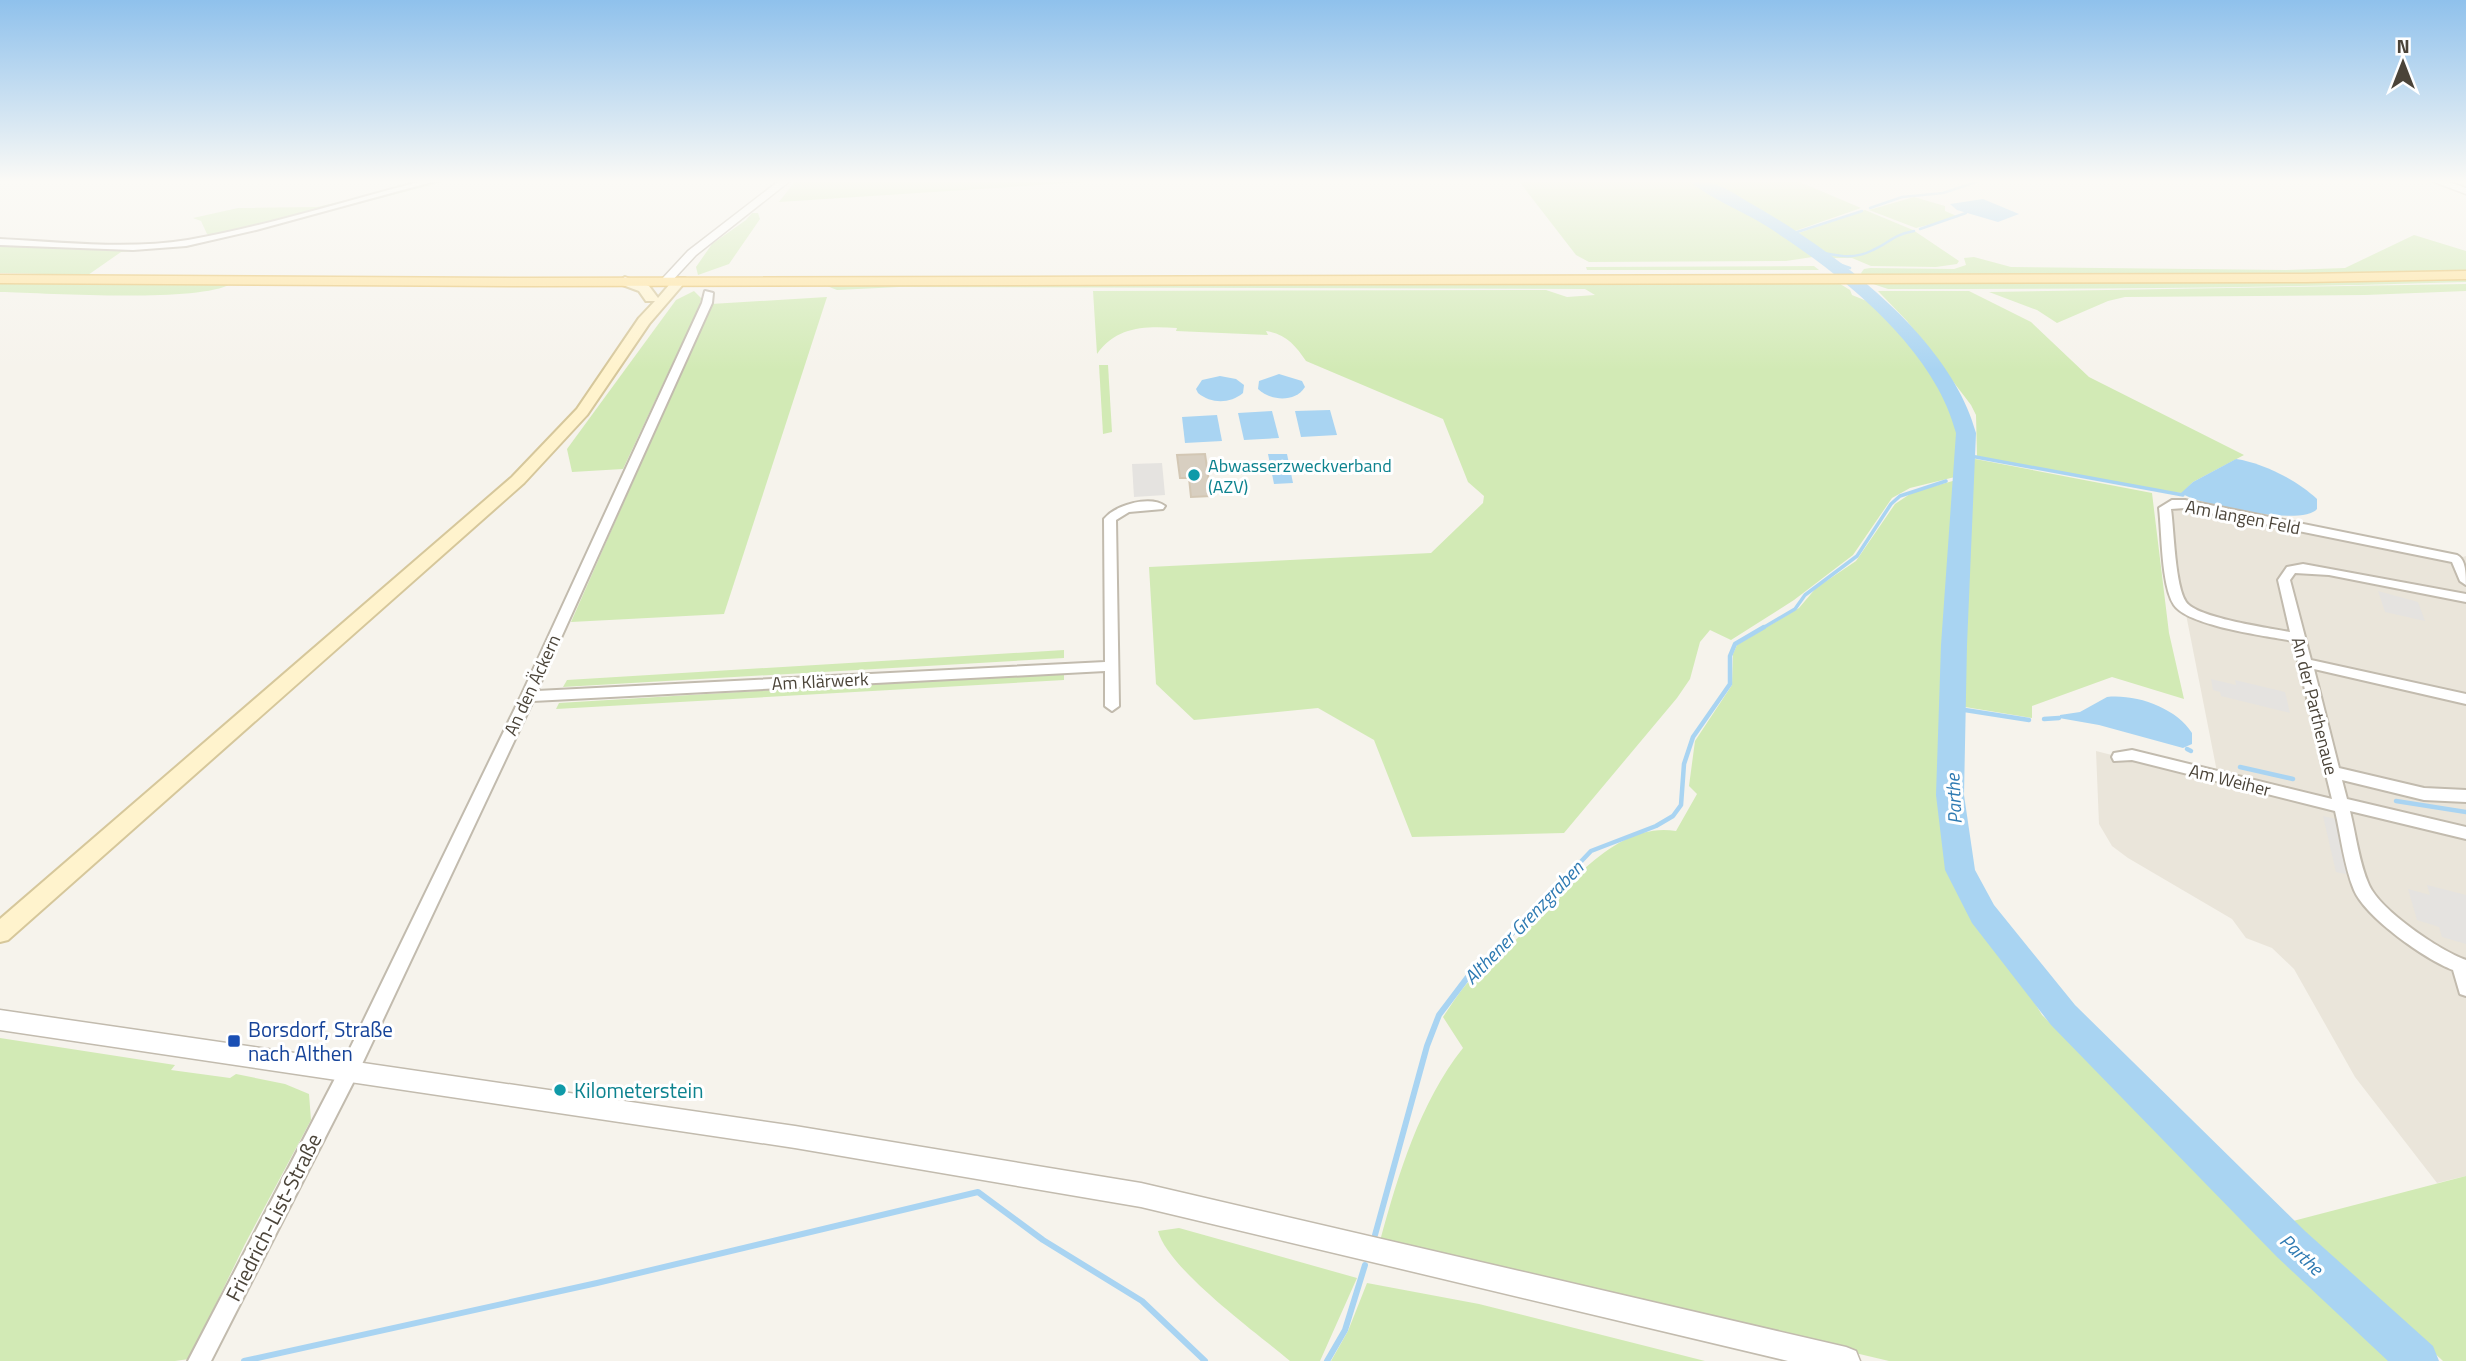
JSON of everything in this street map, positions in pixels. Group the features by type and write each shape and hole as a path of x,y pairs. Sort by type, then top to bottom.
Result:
{"main road":[{"path":"0,279 673,281 2306,278 2466,275"},
{"path":"625,281 649,291 651,298 644,321"},
{"path":"651,298 673,281"},
{"path":"0,933 518,480 582,412 673,281"}],"street":[{"path":"40,244 133,247 179,244"},
{"path":"673,281 706,244"},
{"name":"An den Äckern","path":"348,1073 528,695 707,303 708,293"},
{"name":"Am langen Feld","path":"2298,638 2201,618 2183,608 2176,594 2165,508 2172,504 2185,504 2461,559 2466,581"},
{"path":"1112,706 1110,519 1113,514 1128,508 1159,506"},
{"name":"An der Parthenaue","path":"2463,967 2425,947 2387,919 2362,889 2284,580 2291,570 2303,568 2466,598"},
{"path":"2305,663 2466,699"},
{"name":"Am Klärwerk","path":"528,695 1112,666"},
{"name":"Am Weiher","path":"2119,757 2132,755 2466,833"},
{"path":"2331,772 2424,794 2466,796"},
{"path":"2463,967 2466,989"},
{"path":"0,1020 795,1137 1141,1195 1846,1361"},
{"name":"Friedrich-List-Straße","path":"199,1361 348,1073"}],"shaded area":[{"path":"1162,463 1165,495 1134,497 1132,464"},
{"path":"2184,506 2450,561 2466,556 2466,1176 2437,1183 2355,1077 2294,969 2272,948 2246,938 2232,919 2128,858 2112,846 2099,824 2096,751 2219,782 2182,594 2172,512"},
{"path":"2378,591 2418,602 2425,621 2385,612"},
{"path":"2211,679 2236,685 2235,680 2285,692 2290,713 2221,696 2220,692 2213,690"},
{"path":"2323,816 2336,819 2350,875 2336,872"},
{"path":"2427,885 2466,895 2466,944 2442,937 2439,927 2417,920 2408,889 2430,895"}],"green space":[{"path":"0,244 114,249 204,244 121,252 88,275 0,273"},
{"path":"712,244 743,244 729,264 698,275 696,267"},
{"path":"1567,244 1798,244 1819,256 1786,261 1589,262 1576,255"},
{"path":"1811,244 1933,244 1959,261 1957,264 1936,267 1871,266 1852,258 1833,258"},
{"path":"2396,244 2442,244 2466,251 2466,272 2351,275 1863,276 1861,273 1870,268 1954,269 1966,265 1964,258 1974,257 2011,267 2286,270 2345,268"},
{"path":"1814,266 1819,270 1587,270 1586,267"},
{"path":"2466,277 2466,282 2177,288 1888,289 1870,283"},
{"path":"0,280 231,284 213,290 187,293 85,295 0,292"},
{"path":"1837,282 1850,290 1852,295 1879,306 1906,337 1958,411 1959,476 1910,488 1892,498 1853,555 1794,600 1731,640 1710,630 1700,642 1690,679 1677,698 1564,833 1412,837 1374,740 1318,708 1194,720 1156,684 1149,567 1431,553 1483,503 1484,496 1468,482 1443,419 1306,361 1290,342 1266,331 1268,335 1143,328 1113,338 1097,354 1093,291 1546,290 1567,297 1595,295 1585,289 899,287 837,290 822,284"},
{"path":"2466,284 2466,291 2365,295 2125,297 2108,301 2057,323 2037,310 1989,292"},
{"path":"694,291 701,298 700,305 623,469 572,472 567,449 676,300"},
{"path":"1878,291 1969,291 2031,322 2089,377 2244,455 2193,482 2182,493 2150,490 1977,456 1976,415 1971,405 1907,321"},
{"path":"827,297 724,614 571,622 711,304"},
{"path":"1099,365 1108,365 1112,432 1103,434"},
{"path":"1970,458 2152,493 2169,633 2184,699 2112,677 2032,706 2032,718 1959,706"},
{"path":"1960,479 1940,761 1945,824 1963,884 2042,1015 2316,1283 2401,1361 1889,1361 1380,1241 1412,1140 1434,1092 1463,1048 1443,1017 1460,992 1483,967 1521,935 1571,882 1610,849 1631,837 1653,831 1676,831 1697,794 1689,786 1695,741 1732,685 1733,654 1737,645 1799,608 1816,588 1856,561 1895,504 1913,492"},
{"path":"1064,650 1064,658 563,687 567,680"},
{"path":"1064,672 1064,680 556,709 559,703"},
{"path":"0,1038 175,1065 171,1070 230,1078 236,1074 285,1084 309,1094 311,1120 245,1244 189,1359 0,1361"},
{"path":"2466,1176 2466,1361 2443,1361 2293,1221"},
{"path":"1179,1228 1357,1278 1320,1361 1290,1361 1215,1300 1178,1263 1158,1231"},
{"path":"1367,1283 1479,1304 1705,1361 1331,1361 1348,1331"}],"water":[{"path":"1279,374 1302,381 1305,387 1289,398 1269,396 1258,389 1259,381"},
{"path":"1220,376 1236,379 1244,385 1243,393 1238,397 1220,401 1198,393 1196,389 1202,380"},
{"path":"1330,410 1337,435 1301,437 1295,411"},
{"path":"1272,411 1279,438 1244,440 1238,413"},
{"path":"1217,415 1222,441 1185,443 1182,417"},
{"path":"1268,454 1287,454 1293,483 1274,484"},
{"path":"2236,459 2268,468 2290,479 2317,499 2317,509 2308,514 2272,515 2207,503 2181,493 2193,482"},
{"path":"2107,697 2143,700 2166,710 2176,716 2192,733 2192,744 2183,748 2099,725 2059,718 2060,715 2080,712"}],"building":[{"name":"Abwasserzweckverband (AZV)","path":"1205,454 1211,496 1191,497 1189,478 1180,478 1177,455"}],"waterway":[{"name":"Parthe","path":"1804,244 1853,280 1905,331 1952,396 1966,433 1954,645 1950,795 1960,870 1983,914 2063,1015 2291,1244 2418,1361"},
{"path":"1816,251 1852,256 1866,253 1885,244"},
{"path":"1833,262 1850,268"},
{"path":"1965,455 2183,495"},
{"name":"Althener Grenzgraben","path":"1957,477 1964,476"},
{"name":"Althener Grenzgraben","path":"1761,629 1795,609 1805,595 1857,556 1891,504 1900,496 1946,481"},
{"name":"Althener Grenzgraben","path":"1497,950 1591,851 1656,826 1673,816 1681,805 1684,764 1693,737 1730,684 1730,656 1735,644 1764,627"},
{"path":"1952,708 2029,720"},
{"path":"2044,719 2059,718"},
{"path":"2187,749 2191,751"},
{"path":"2240,767 2293,779"},
{"path":"2396,801 2466,812"},
{"name":"Althener Grenzgraben","path":"1375,1235 1427,1046 1439,1015 1467,978 1499,949"},
{"path":"244,1361 597,1283 978,1192 1043,1240 1142,1301 1205,1361"},
{"name":"Althener Grenzgraben","path":"1327,1361 1345,1330 1365,1265"}],"place":[{"name":"Abwasserzweckverband (AZV)","path":"1194,475"},
{"name":"Borsdorf, Straße nach Althen","path":"234,1041"},
{"name":"Kilometerstein","path":"560,1090"}]}
